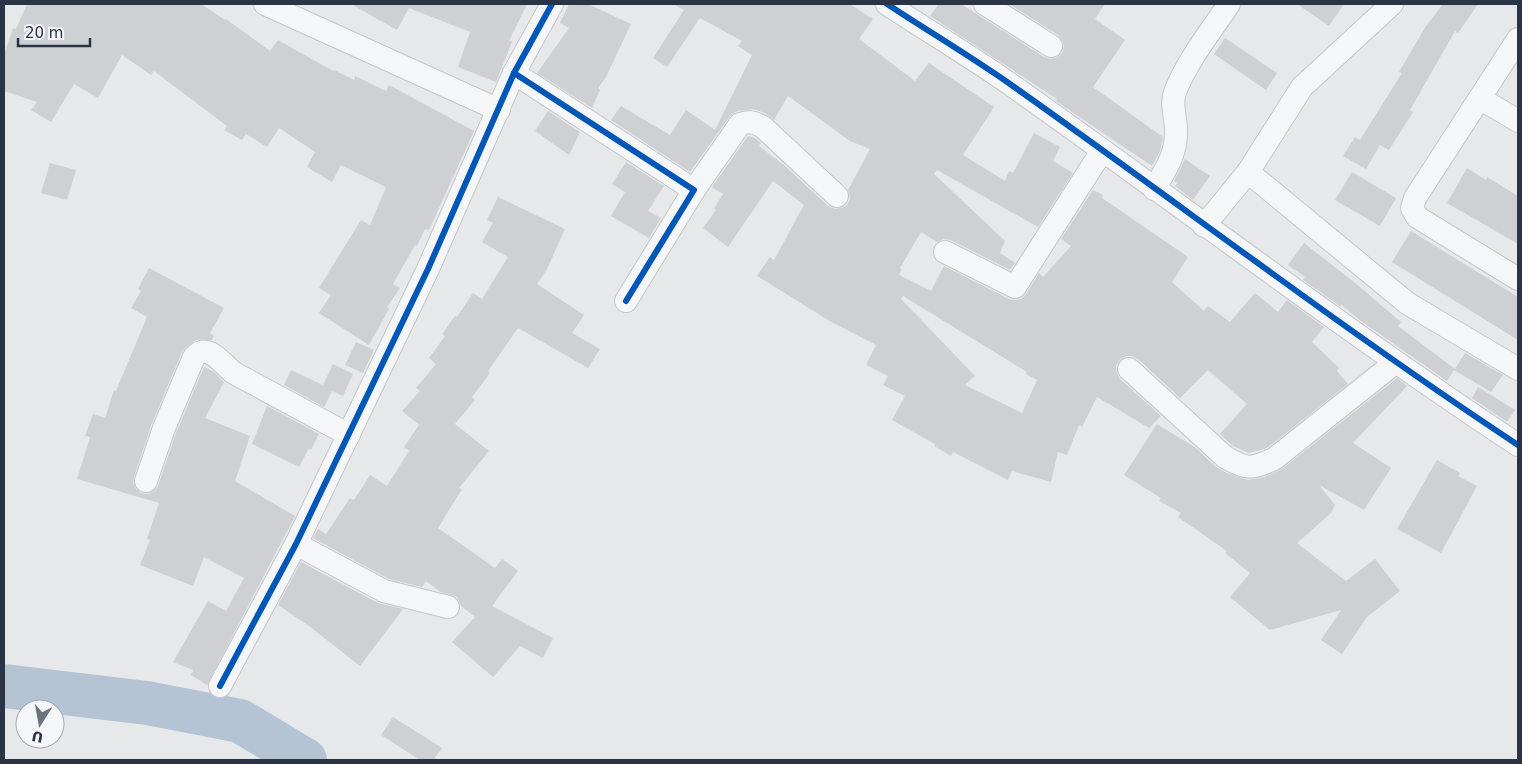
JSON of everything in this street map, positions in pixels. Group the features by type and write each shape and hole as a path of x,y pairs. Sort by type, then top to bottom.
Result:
{"street":[{"path":"265,4 499,110"},
{"path":"220,686 296,544 416,295 499,110 514,72 552,4"},
{"path":"887,4 1009,83 1204,226 1450,400 1518,445"},
{"path":"985,4 1051,46"},
{"path":"1154,189 1175,150 1174,92 1192,60 1229,4"},
{"path":"1204,226 1248,172 1302,87 1392,4"},
{"path":"1518,39 1481,99 1415,198 1412,208 1417,217 1518,279"},
{"path":"514,72 694,190"},
{"path":"1481,99 1518,121"},
{"path":"626,301 694,190 740,124 749,121 763,127 837,196"},
{"path":"945,252 1015,287 1102,151"},
{"path":"1248,172 1407,304 1518,370"},
{"path":"146,481 164,428 194,357 198,353 207,351 216,356 234,374 349,435"},
{"path":"1129,369 1225,457 1240,466 1249,467 1274,460 1396,362"},
{"path":"296,544 384,591 448,607"}],"building":[{"path":"27,4 201,4 226,19 270,51 278,40 333,71 354,80 355,76 386,91 389,85 474,131 429,230 425,229 417,246 415,245 393,284 400,288 387,307 389,309 369,345 319,313 331,295 319,288 361,220 370,225 386,187 341,165 332,182 307,167 315,152 279,128 267,147 246,134 242,140 224,130 227,126 154,71 151,75 122,55 98,98 74,84 51,122 31,110 37,102 4,91 4,54 13,28 16,29"},
{"path":"351,4 527,4 509,41 512,42 496,82 458,67 470,32 409,8 397,30"},
{"path":"569,4 588,4 631,24 606,77 598,88 600,90 592,108 537,73 569,28 560,23"},
{"path":"673,4 850,4 873,19 859,39 915,81 929,63 994,107 963,155 1005,181 1009,171 1013,173 1034,133 1060,147 1053,161 1073,173 1038,227 937,170 934,174 1005,241 1000,253 1015,263 1010,270 951,240 944,239 937,242 921,232 900,268 902,269 899,275 931,291 944,266 1009,299 1021,299 1039,273 1043,277 1071,246 1061,239 1093,190 1103,195 1102,198 1188,257 1172,282 1204,311 1208,306 1230,322 1255,293 1278,312 1287,300 1324,327 1312,342 1339,368 1337,371 1348,384 1267,448 1249,453 1233,446 1220,434 1247,404 1208,370 1180,398 1138,359 1126,356 1116,366 1120,379 1161,416 1149,428 1097,397 1082,427 1079,425 1067,455 1058,452 1051,482 1012,471 1008,480 953,452 951,456 934,446 935,444 892,420 905,396 883,385 888,376 866,365 876,345 828,320 757,276 770,257 774,260 804,205 773,181 728,247 703,228 716,210 714,208 723,194 712,187 748,136 755,138 761,143 759,146 785,166 828,206 835,209 847,205 850,198 848,190 870,149 850,141 788,96 774,120 765,113 753,109 737,111 730,116 690,172 611,120 621,106 670,135 686,110 715,130 752,55 738,46 742,41 700,18 667,67 653,58 684,10","holes":["903,296 1027,372 1026,374 1037,380 1022,413 965,385 975,376 901,299"]},
{"path":"939,4 961,4 1044,57 1051,59 1062,53 1064,46 1062,40 1058,35 1009,4 1105,4 1095,19 1125,40 1093,87 1163,137 1160,151 1152,166 1056,101 1057,99 930,16"},
{"path":"1297,4 1344,4 1329,26"},
{"path":"1443,4 1478,4 1458,33 1455,31 1410,110 1413,112 1389,150 1380,145 1366,169 1343,156 1355,137 1360,140 1402,73 1399,72 1426,26"},
{"path":"1225,38 1277,73 1266,90 1214,54"},
{"path":"548,111 580,132 569,155 535,131"},
{"path":"1185,159 1210,176 1193,200 1175,186 1177,183 1174,181"},
{"path":"626,162 664,186 648,211 661,218 649,238 611,216 625,192 612,184"},
{"path":"50,163 76,170 67,200 41,193"},
{"path":"1467,168 1486,180 1487,177 1518,196 1518,244 1447,203"},
{"path":"1352,172 1396,198 1380,226 1335,200"},
{"path":"498,197 565,229 547,269 537,284 584,315 572,333 600,349 588,368 518,328 488,371 490,373 472,397 475,400 455,424 489,451 459,488 462,489 438,528 495,568 502,559 518,571 492,606 553,638 543,658 520,646 493,677 452,642 475,617 461,606 457,597 441,592 426,581 422,587 389,579 313,538 318,529 326,534 350,498 354,500 370,475 387,486 409,451 404,447 419,425 402,411 420,391 416,388 436,364 429,358 445,336 442,334 455,316 457,317 473,293 482,299 508,257 482,242 493,223 487,220"},
{"path":"1411,231 1518,297 1518,340 1392,262"},
{"path":"1304,243 1401,322 1398,326 1455,369 1465,353 1503,375 1491,392 1454,370 1447,381 1361,321 1342,305 1340,306 1303,280 1305,277 1288,265"},
{"path":"149,268 224,308 210,333 214,336 212,340 196,340 182,352 152,423 134,477 133,483 136,489 141,493 148,494 158,486 176,433 204,367 214,372 224,382 205,418 250,436 235,481 295,516 207,685 191,675 193,670 173,662 208,601 226,611 244,578 204,557 193,586 140,565 150,540 147,539 159,503 77,479 90,437 85,436 93,414 105,418 114,390 116,391 147,317 131,308 141,291 138,289"},
{"path":"356,342 374,350 363,373 345,365"},
{"path":"333,364 353,374 343,396 332,391 324,407 284,385 291,370 323,385"},
{"path":"1397,378 1407,386 1353,443 1391,468 1364,510 1319,485 1335,505 1331,513 1297,543 1346,581 1375,559 1400,591 1367,617 1342,654 1321,640 1341,610 1270,630 1230,597 1250,573 1225,553 1227,551 1178,517 1181,513 1159,501 1161,498 1124,475 1157,424 1196,448 1216,467 1227,473 1248,480 1264,477 1282,469"},
{"path":"1478,387 1515,410 1507,422 1472,398"},
{"path":"267,406 319,434 299,467 252,444"},
{"path":"1437,460 1460,473 1458,476 1477,486 1441,553 1397,529"},
{"path":"301,562 378,603 403,609 360,666 309,626 278,605"},
{"path":"393,717 442,748 433,760 420,760 381,735"}],"waterway":[{"path":"4,686 147,703 240,721 305,760"}],"cycle path":[{"path":"220,686 296,544 428,269 514,73 552,4"},
{"path":"887,4 980,63 1326,312 1453,402 1518,445"},
{"path":"514,73 694,190 626,301"}]}
